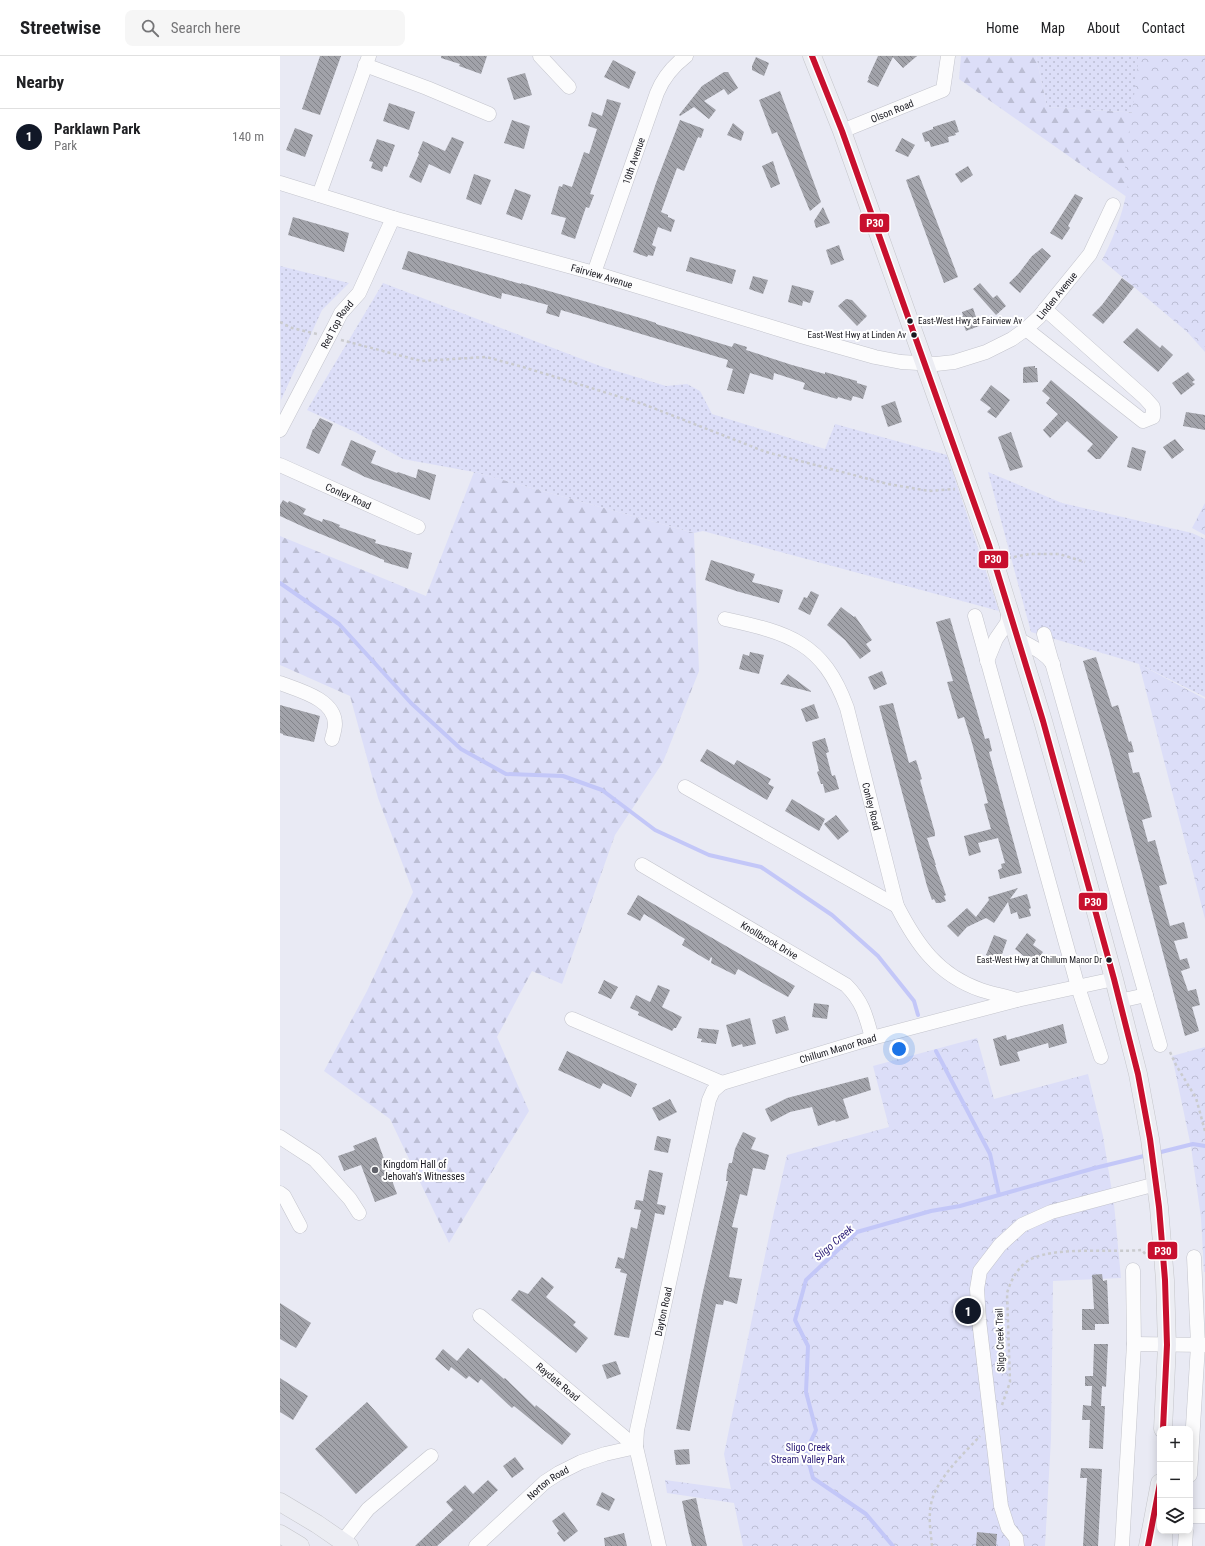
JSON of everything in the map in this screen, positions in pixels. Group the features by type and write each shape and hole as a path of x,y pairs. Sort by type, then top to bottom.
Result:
{"main road":[{"path":"812,56 842,131 994,561 1074,831 1114,979 1138,1074 1156,1179 1165,1280 1167,1345 1163,1426"},
{"path":"1148,1546 1157,1498"},
{"path":"281,1504 317,1524 346,1544"},
{"path":"280,1534 300,1546"},
{"path":"1163,1546 1164,1534"}],"street":[{"path":"540,56 569,87"},
{"name":"10th Avenue","path":"594,273 661,84 670,70 686,56"},
{"name":"Olson Road","path":"842,131 943,90 948,56"},
{"path":"319,195 367,61 489,114"},
{"name":"Fairview Avenue","path":"280,183 393,218 594,273 868,355 901,362 924,363"},
{"name":"Linden Avenue","path":"924,363 944,364 970,358 999,347 1026,329 1046,309 1090,254 1113,205"},
{"name":"Red Top Road","path":"280,430 328,337 342,313 359,293 393,218"},
{"path":"1026,329 1142,421 1153,416 1153,407 1145,398 1046,309"},
{"name":"Conley Road","path":"280,465 418,527"},
{"path":"987,661 996,639 1007,623 1009,609"},
{"path":"975,616 1078,987 1101,1057"},
{"name":"Conley Road","path":"725,619 762,627 791,638 811,651 820,660 836,681 848,708 897,906 917,942 929,957 942,969 960,980 981,990 1017,1000"},
{"path":"1044,634 1160,1045"},
{"path":"1018,639 1049,658 1053,664"},
{"path":"280,683 315,697 328,707 333,714 335,724 332,740"},
{"path":"685,787 897,906"},
{"name":"Knollbrook Drive","path":"642,865 846,985 859,999 865,1010 872,1038"},
{"name":"Chillum Manor Road","path":"722,1083 872,1038 1017,1000 1114,979"},
{"path":"1119,1001 1146,995"},
{"path":"572,1019 722,1083"},
{"name":"Dayton Road","path":"659,1546 636,1447 640,1416 709,1100 713,1091 722,1083"},
{"path":"280,1137 315,1160 350,1199 359,1213"},
{"path":"1017,1546 1016,1538 1008,1528 1001,1506 979,1320 977,1289 980,1270 1000,1246 1022,1224 1051,1212 1156,1179"},
{"path":"280,1193 284,1196 300,1226"},
{"path":"1191,1462 1201,1345 1194,1257"},
{"path":"1122,1546 1134,1344 1133,1270"},
{"name":"Raydale Road","path":"480,1316 636,1447"},
{"path":"1134,1344 1201,1345"},
{"name":"Norton Road","path":"476,1546 546,1482 559,1473 581,1462 605,1454 636,1447"},
{"path":"346,1544 368,1509 431,1456"},
{"path":"1193,1516 1205,1516"},
{"path":"1185,1546 1186,1534"}],"path":[{"path":"280,322 292,328 421,362 486,357 643,404 766,452 902,487 929,491 969,487"},
{"path":"994,561 1030,554 1059,554 1086,562"},
{"path":"1160,1045 1170,1051 1176,1065 1196,1098 1205,1131"},
{"name":"Sligo Creek Trail","path":"932,1546 930,1511 935,1489 999,1413 1010,1382 1007,1293 1010,1281 1030,1260 1047,1254 1142,1250 1146,1255"}],"green space":[{"path":"961,56 1036,56 1047,107 1139,113 1138,56 1205,56 1205,352 1118,254 1141,207 959,79"},
{"path":"1036,56 1138,56 1140,113 1047,107"},
{"path":"1139,56 1205,56 1205,347 1102,260 1119,221 1125,201 1129,179 1124,176"},
{"path":"280,266 349,283 322,310 281,400"},
{"path":"383,283 600,366 666,386 687,384 700,391 712,414 825,449 835,424 947,455 999,611 703,531 694,533 474,472 403,459 355,432 307,410"},
{"path":"474,472 694,533 699,671 663,762 615,835 562,984 532,971 497,1037 529,1111 449,1243 390,1119 324,1071 367,991 413,892 378,798 350,696 280,665 280,536 426,596"},
{"path":"988,472 1062,503 1192,533 1205,539 1205,697 1139,664 1031,632"},
{"path":"1205,503 1205,535 1192,528"},
{"path":"1139,664 1205,699 1205,919"},
{"name":"Sligo Creek Stream Valley Park","path":"977,1038 994,1099 1088,1074 1103,1136 1114,1204 1121,1278 1053,1281 1051,1439 1045,1546 743,1546 734,1503 667,1493 665,1480 731,1489 724,1454 787,1155 889,1127 873,1066"},
{"path":"1205,1047 1204,1272 1201,1218 1191,1147 1172,1056"}],"building":[{"path":"320,56 341,56 320,115 302,109"},
{"path":"441,56 487,56 481,74 459,66 460,64 441,58"},
{"path":"878,56 917,56 903,68 893,57 878,87 867,82"},
{"path":"756,57 769,63 764,76 752,70"},
{"path":"613,60 636,72 629,89 604,77"},
{"path":"724,72 728,72 738,88 728,95 724,89 704,101 716,110 709,119 694,107 680,116 679,115 702,86"},
{"path":"525,73 532,95 514,100 507,78"},
{"path":"780,91 821,202 810,211 777,132 772,134 759,100"},
{"path":"607,99 621,103 590,194 594,195 589,208 586,207 575,239 561,234 566,218 551,214 559,186 562,187 563,184 572,187 584,152 589,154 597,129 588,126 592,112 602,116"},
{"path":"389,103 415,112 409,130 383,121"},
{"path":"512,120 530,126 524,149 504,143"},
{"path":"680,120 704,129 701,138 698,137 684,171 677,168 661,212 675,220 671,232 658,227 652,245 656,247 653,256 648,255 647,257 633,252 656,183"},
{"path":"955,120 959,132 955,133 956,135 948,137 949,142 931,147 929,141 925,142 922,133 933,129 933,127"},
{"path":"733,123 744,132 741,141 727,135"},
{"path":"295,128 313,135 305,157 286,150"},
{"path":"452,137 464,142 450,174 429,164 421,183 409,177 423,141 445,151"},
{"path":"902,138 915,145 908,157 895,151"},
{"path":"377,139 395,145 387,167 384,166 382,172 371,168 373,162 369,161"},
{"path":"773,161 780,184 771,188 762,166"},
{"path":"968,166 973,175 961,183 955,174"},
{"path":"474,174 491,180 481,205 466,199"},
{"path":"919,175 958,277 944,283 906,180"},
{"path":"515,189 531,195 522,220 506,214"},
{"path":"1075,194 1083,198 1068,226 1070,228 1062,240 1050,233"},
{"path":"823,207 830,223 816,228 814,221"},
{"path":"293,217 349,233 344,252 288,235"},
{"path":"839,245 844,260 831,265 826,250"},
{"path":"1042,248 1051,256 1020,293 1009,283 1032,256"},
{"path":"408,251 587,302 732,347 734,343 747,347 746,350 792,365 857,381 857,383 867,386 863,399 853,396 851,401 838,397 837,399 803,389 805,383 774,373 773,380 750,373 744,394 727,390 733,369 726,367 728,360 561,310 559,317 546,313 548,305 502,293 501,299 402,269"},
{"path":"690,257 736,270 732,284 686,271"},
{"path":"753,276 768,280 763,294 749,289"},
{"path":"1122,278 1134,287 1103,324 1092,315 1102,305"},
{"path":"980,283 993,298 997,295 1006,306 996,315 973,289"},
{"path":"792,285 814,291 810,303 803,301 802,306 788,302"},
{"path":"846,299 852,300 867,316 857,326 838,306"},
{"path":"973,308 979,326 966,331 961,317 963,316 962,312"},
{"path":"1137,328 1160,348 1162,345 1173,355 1158,372 1123,342"},
{"path":"1035,366 1035,368 1037,368 1038,382 1023,383 1024,367"},
{"path":"1188,372 1195,380 1192,382 1195,384 1181,395 1172,383"},
{"path":"1051,380 1118,437 1100,459 1096,459 1087,451 1093,444 1067,421 1050,438 1043,430 1058,414 1046,403 1050,398 1042,391"},
{"path":"991,385 1010,400 996,418 987,412 991,408 980,400"},
{"path":"895,401 902,422 888,427 881,406"},
{"path":"1186,412 1205,415 1205,430 1183,426"},
{"path":"320,418 333,424 319,454 306,448 313,429"},
{"path":"1011,432 1023,467 1010,471 998,437"},
{"path":"1175,439 1184,450 1172,459 1163,447"},
{"path":"351,440 376,451 371,463 415,478 418,469 436,475 430,500 365,477 341,465"},
{"path":"1132,447 1146,451 1141,471 1127,467"},
{"path":"283,500 288,503 289,501 306,509 303,514 322,522 323,519 330,521 340,525 339,527 376,540 375,543 412,553 408,569 384,562 384,560 280,516 280,505"},
{"path":"711,560 755,574 752,582 783,590 779,603 736,591 705,580"},
{"path":"811,591 819,595 810,615 798,609 804,597 807,598"},
{"path":"841,607 854,617 855,616 872,640 866,644 871,651 860,659 845,640 827,625"},
{"path":"950,618 985,739 989,738 992,751 989,752 1022,873 1000,879 998,870 1002,868 1001,864 1005,863 998,838 978,843 981,852 969,856 964,836 991,829 984,804 988,803 972,743 964,717 958,719 947,682 953,681 936,622"},
{"path":"750,652 764,655 759,674 739,669 743,654 749,656"},
{"path":"1096,657 1112,707 1118,705 1129,742 1131,741 1134,752 1128,753 1133,773 1139,772 1149,805 1152,817 1142,820 1148,842 1155,840 1167,884 1159,886 1170,926 1184,922 1188,938 1174,941 1180,960 1187,958 1190,968 1181,971 1188,991 1196,989 1200,1005 1192,1007 1199,1031 1185,1036 1109,750 1083,661"},
{"path":"882,671 887,684 874,690 868,677"},
{"path":"788,674 811,691 811,692 780,684"},
{"path":"893,703 909,763 916,760 935,833 935,836 927,838 946,895 944,896 946,901 940,903 936,903 934,899 932,900 927,886 879,706"},
{"path":"814,704 819,718 806,722 801,709"},
{"path":"280,705 320,716 314,742 280,733"},
{"path":"825,738 829,752 826,753 832,776 835,775 839,789 825,793 823,784 821,784 817,772 819,771 812,742"},
{"path":"707,749 734,765 737,760 771,779 768,784 774,787 767,800 700,761"},
{"path":"792,799 825,819 819,831 785,811"},
{"path":"836,815 849,831 838,840 824,824"},
{"path":"1018,888 1010,899 1027,894 1031,908 1029,909 1031,916 1019,919 1017,912 1011,914 1008,902 994,923 986,918 967,927 958,937 947,926 967,908 976,917 989,900 988,897"},
{"path":"638,895 795,986 788,997 738,969 735,975 711,963 711,957 709,961 682,945 685,939 644,914 640,921 627,914"},
{"path":"1027,933 1036,940 1033,945 1043,952 1034,964 1015,949"},
{"path":"994,935 1007,940 1000,960 986,955"},
{"path":"604,980 618,987 611,999 598,993"},
{"path":"658,985 670,990 662,1007 682,1017 676,1028 672,1031 638,1015 639,1012 630,1008 636,995 650,1002"},
{"path":"814,1003 829,1005 827,1019 812,1017"},
{"path":"785,1016 789,1030 776,1034 772,1020"},
{"path":"750,1018 756,1044 743,1047 742,1044 732,1047 726,1025"},
{"path":"1063,1024 1067,1043 1049,1048 1048,1043 1017,1052 1020,1061 1000,1066 993,1039 1006,1035 1007,1040"},
{"path":"699,1028 719,1030 716,1044 701,1042 702,1039 697,1038"},
{"path":"567,1051 637,1084 631,1097 603,1083 600,1089 558,1070"},
{"path":"868,1077 871,1090 843,1099 849,1118 836,1122 835,1120 818,1126 812,1107 790,1112 771,1122 765,1109 787,1098"},
{"path":"670,1099 677,1112 659,1121 652,1108"},
{"path":"743,1132 756,1138 751,1149 769,1155 765,1170 753,1168 747,1196 740,1194 732,1227 738,1228 729,1277 742,1279 737,1304 724,1300 723,1305 716,1304 690,1431 676,1429 702,1296 728,1181 726,1181 727,1171 729,1163 732,1163 735,1149"},
{"path":"657,1136 671,1139 668,1153 654,1150"},
{"name":"Kingdom Hall of Jehovah’s Witnesses","path":"376,1137 397,1194 375,1202 361,1165 344,1171 338,1156 355,1150 353,1146"},
{"path":"649,1170 663,1173 657,1204 666,1206 664,1215 655,1213 629,1338 614,1335 627,1274 620,1272 621,1269 615,1268 618,1257 624,1259 631,1227 637,1229 641,1210 634,1209 636,1200 643,1201"},
{"path":"1102,1274 1103,1281 1107,1280 1109,1324 1095,1324 1095,1330 1082,1330 1082,1309 1094,1309 1092,1275"},
{"path":"542,1277 554,1287 546,1297 576,1322 573,1325 588,1338 576,1353 511,1300 519,1290 528,1294"},
{"path":"280,1303 311,1323 296,1348 280,1339"},
{"path":"1094,1344 1108,1344 1106,1387 1102,1386 1101,1406 1105,1406 1103,1449 1089,1448 1090,1420 1082,1420 1083,1405 1091,1406 1092,1386 1085,1386 1085,1376 1093,1376"},
{"path":"468,1348 504,1379 505,1378 535,1407 536,1405 571,1434 562,1445 514,1406 512,1408 481,1379 478,1383 469,1376 466,1379 451,1367 449,1371 435,1359 443,1349 457,1361"},
{"path":"616,1361 621,1374 607,1379 602,1365"},
{"path":"280,1378 308,1396 293,1420 280,1412"},
{"path":"367,1402 408,1447 356,1494 315,1449"},
{"path":"689,1449 690,1464 676,1465 674,1450"},
{"path":"515,1457 524,1469 512,1478 503,1466"},
{"path":"1081,1468 1102,1469 1098,1546 1083,1546 1087,1478 1080,1478"},
{"path":"488,1480 498,1490 464,1522 437,1546 415,1546 453,1510 446,1502 465,1485 473,1494"},
{"path":"602,1492 615,1499 609,1511 596,1505"},
{"path":"696,1498 707,1546 692,1546 688,1530 682,1501"},
{"path":"564,1512 578,1531 564,1542 557,1533 559,1531 552,1521"},
{"path":"977,1532 997,1534 996,1546 976,1546"},
{"path":"624,1533 627,1546 605,1546 604,1538"}],"waterway":[{"path":"280,583 339,624 411,703 461,749 506,774 563,776 602,790 655,830 709,855 761,867 832,915 878,956 914,1001 918,1015"},
{"path":"936,1051 990,1154 999,1195"},
{"name":"Sligo Creek","path":"1157,1153 1193,1144 1205,1146"},
{"name":"Sligo Creek","path":"893,1546 866,1514 813,1478 806,1452 816,1430 806,1392 808,1346 795,1320 806,1280 857,1232 931,1211 960,1206 1095,1168 1148,1155"}],"transit line":[{"name":"P30","path":"812,56 842,131 989,545 1043,721 1114,979 1138,1074 1150,1139 1159,1207 1165,1280 1167,1345 1163,1426"},
{"name":"P30","path":"1148,1546 1157,1498"}],"place":[{"name":"East-West Hwy at Fairview Av","path":"910,321"},
{"name":"East-West Hwy at Linden Av","path":"914,335"},
{"name":"East-West Hwy at Chillum Manor Dr","path":"1109,960"},
{"name":"Kingdom Hall of Jehovah’s Witnesses","path":"375,1170"},
{"name":"Parklawn Park","path":"968,1311"}]}
